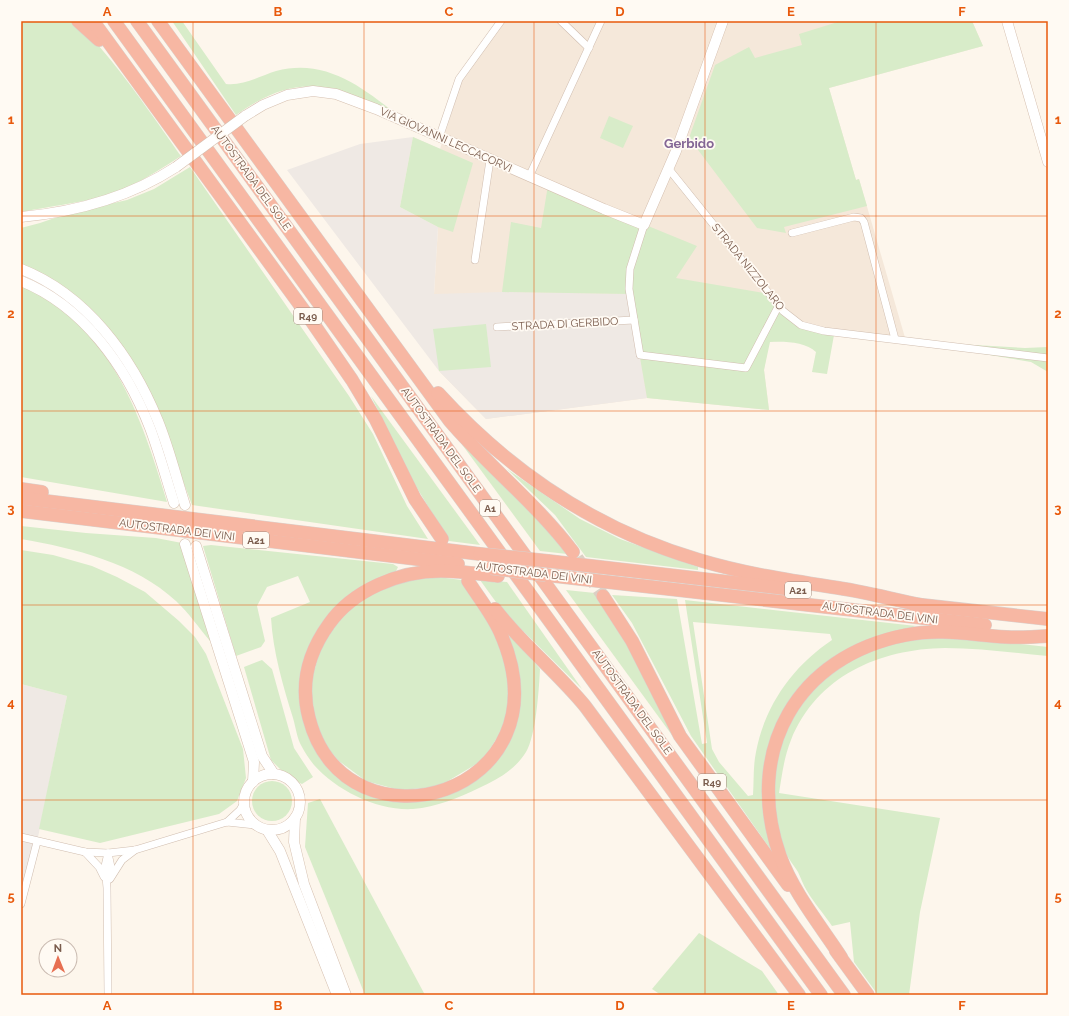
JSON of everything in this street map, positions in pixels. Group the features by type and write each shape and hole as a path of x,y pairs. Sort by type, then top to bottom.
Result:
{"highway":[{"path":"78,21 96,37 155,105"},
{"name":"R49","path":"93,21 352,380 376,420 415,499 442,539"},
{"name":"AUTOSTRADA DEL SOLE","path":"114,21 821,995"},
{"name":"AUTOSTRADA DEL SOLE","path":"137,21 844,995"},
{"path":"158,21 454,426 473,449 548,522 573,552"},
{"path":"361,300 392,334 414,364 436,390 472,428 518,468 588,515 641,540 705,562 796,582 833,587 921,605"},
{"path":"21,489 122,503 213,521"},
{"name":"AUTOSTRADA DEI VINI","path":"21,498 480,554 1048,619"},
{"name":"AUTOSTRADA DEI VINI","path":"21,511 494,572 552,575 1048,633"},
{"path":"494,572 442,571 426,572 397,578 383,583 352,600 340,610 321,635 310,661 304,690 305,704 312,730 323,750 338,769 364,786 378,792 406,797 448,790 462,783 485,765 499,749 505,738 512,718 514,705 514,680 510,661 495,622 470,581 514,632 568,685 585,706 799,995"},
{"name":"R49","path":"603,596 632,641 671,720 695,759 868,995"},
{"path":"841,957 791,877 781,858 772,826 768,792 771,760 781,728 793,707 813,682 848,655 874,643 890,638 908,634 947,631 1006,637 1048,636"},
{"path":"720,890 791,995"}],"main road":[{"name":"STRADA DI GERBIDO","path":"644,225 676,151 723,21"},
{"path":"1007,21 1048,162"},
{"name":"VIA GIOVANNI LECCACORVI","path":"23,220 128,193 148,184 176,167 245,116 263,105 287,95 314,91 325,92 376,110 529,177 644,225"},
{"path":"21,269 42,278 68,294 96,322 117,347 138,380 157,420 185,505"},
{"path":"21,281 36,287 63,304 96,336 116,363 135,395 150,428 174,503"},
{"path":"185,544 254,762 253,782 245,795 245,811 255,825 267,830 282,828 295,818"},
{"path":"196,546 262,756 274,774"},
{"path":"253,782 266,775 274,774 290,780 297,789 300,801 299,810 295,818 294,842 304,884 346,995"},
{"path":"267,830 280,851 337,995"}],"street":[{"path":"439,138 459,79 501,21"},
{"path":"561,21 588,48"},
{"path":"529,177 601,21"},
{"path":"475,260 490,160"},
{"name":"STRADA NIZZOLARO","path":"668,168 779,305 801,325 824,331 1048,358"},
{"path":"792,233 854,217 861,218 864,222 895,339"},
{"name":"STRADA DI GERBIDO","path":"644,225 630,268 629,289 640,355 746,368 779,305"},
{"name":"STRADA DI GERBIDO","path":"497,328 634,320"},
{"path":"227,822 240,810 244,803"},
{"path":"21,837 37,842 85,852 108,853 135,850 227,822 255,825"},
{"path":"21,904 37,842"},
{"path":"107,879 122,860 135,850"},
{"path":"85,852 99,867 107,879"},
{"path":"108,853 111,867 107,879 108,995"}],"shaded area":[{"path":"498,21 972,21 983,46 829,88 856,180 859,179 906,341 834,335 769,342 764,370 769,410 647,398 486,419 439,371 491,367 434,294 438,227 400,207 413,137 440,149 462,80"},
{"path":"413,137 400,207 438,227 434,294 502,292 629,294 647,398 486,419 439,371 287,170 360,144"},
{"path":"21,684 67,696 37,842 21,903"}],"green space":[{"path":"66,20 81,28 111,60 181,156 142,180 115,192 89,200 21,212 21,21"},
{"path":"172,21 182,21 226,84 239,84 276,71 293,68 310,68 325,71 354,84 395,113 332,89 297,87 278,92 258,101 236,115"},
{"path":"841,21 972,21 983,46 829,88 856,180 859,179 867,206 784,227 786,233 757,228 689,138 715,65 749,47 755,58 802,45 799,34"},
{"path":"609,116 633,126 623,148 600,138"},
{"path":"413,137 473,163 453,232 438,227 400,207"},
{"path":"190,167 349,396 373,434 407,506 428,539 192,505 137,372 119,341 82,301 68,290 37,271 21,264 21,228 69,213 127,200 154,189"},
{"path":"548,185 697,246 676,278 764,293 782,315 834,335 827,374 812,372 816,352 807,346 794,343 770,342 764,370 769,410 647,398 629,294 502,292 511,222 541,228"},
{"path":"21,286 52,303 78,324 100,349 118,376 133,406 146,437 167,502 21,477"},
{"path":"486,324 491,367 439,371 433,329"},
{"path":"906,341 1025,348 1048,347 1048,372 1031,362"},
{"path":"371,396 480,545 449,541 414,483"},
{"path":"458,439 535,514 567,554 540,551"},
{"path":"507,469 580,519 620,539 698,567 698,570 586,557 555,515"},
{"path":"21,526 86,533 156,538 182,543 212,641 210,641 176,601 160,588 142,577 103,559 62,547 21,539"},
{"path":"211,545 393,564 398,567 395,573 324,624 301,709 305,726 322,756 358,787 442,796 511,734 519,710 520,686 517,663 508,639 511,635 540,669 535,724 529,745 522,758 506,773 471,792 455,799 422,808 400,809 386,807 359,798 334,783 314,765 300,744 276,656 271,618 310,602 298,576 267,587 257,606 265,641 261,647 236,656 203,546"},
{"path":"21,550 53,555 92,566 117,577 145,592 195,637 206,654 243,749 246,778 237,801 219,814 100,843 39,829 67,696 21,684"},
{"path":"437,577 462,580 483,608 494,627 510,682 505,725 483,760 438,787 399,790 366,781 339,761 325,745 317,729 310,686 322,643 344,613 377,590 413,579"},
{"path":"480,580 507,582 582,689 501,609"},
{"path":"566,590 595,593 616,622 677,742"},
{"path":"612,595 677,599 702,744 707,743 685,600 916,626 890,634 842,654 772,740 773,849 771,850 691,736 632,623","holes":["693,622 830,634 832,640 818,650 793,674 783,688 766,718 756,752 753,795 748,796 719,762 712,749"]},
{"path":"947,638 967,638 1048,647 1048,656 945,648 897,654 874,661 853,670 834,683 817,699 802,718 791,740 784,766 779,793 940,818 920,912 909,995 878,995 854,962 850,922 832,926 804,886 798,872 786,854 777,822 774,792 777,763 784,736 797,710 815,687 837,668 864,653 894,643"},
{"path":"262,660 272,669 294,748 313,777 302,784 289,778 271,760 244,667"},
{"path":"272,781 280,783 286,787 290,793 292,801 290,809 286,815 280,819 272,821 264,819 258,815 254,809 252,801 254,793 258,787 264,783"},
{"path":"320,799 425,995 365,995 305,847 308,803"},
{"path":"699,933 762,971 779,995 661,995 652,989"}],"tunnel":[{"path":"577,558 603,596"}],"district":[{"name":"Gerbido","path":"689,143"}]}
